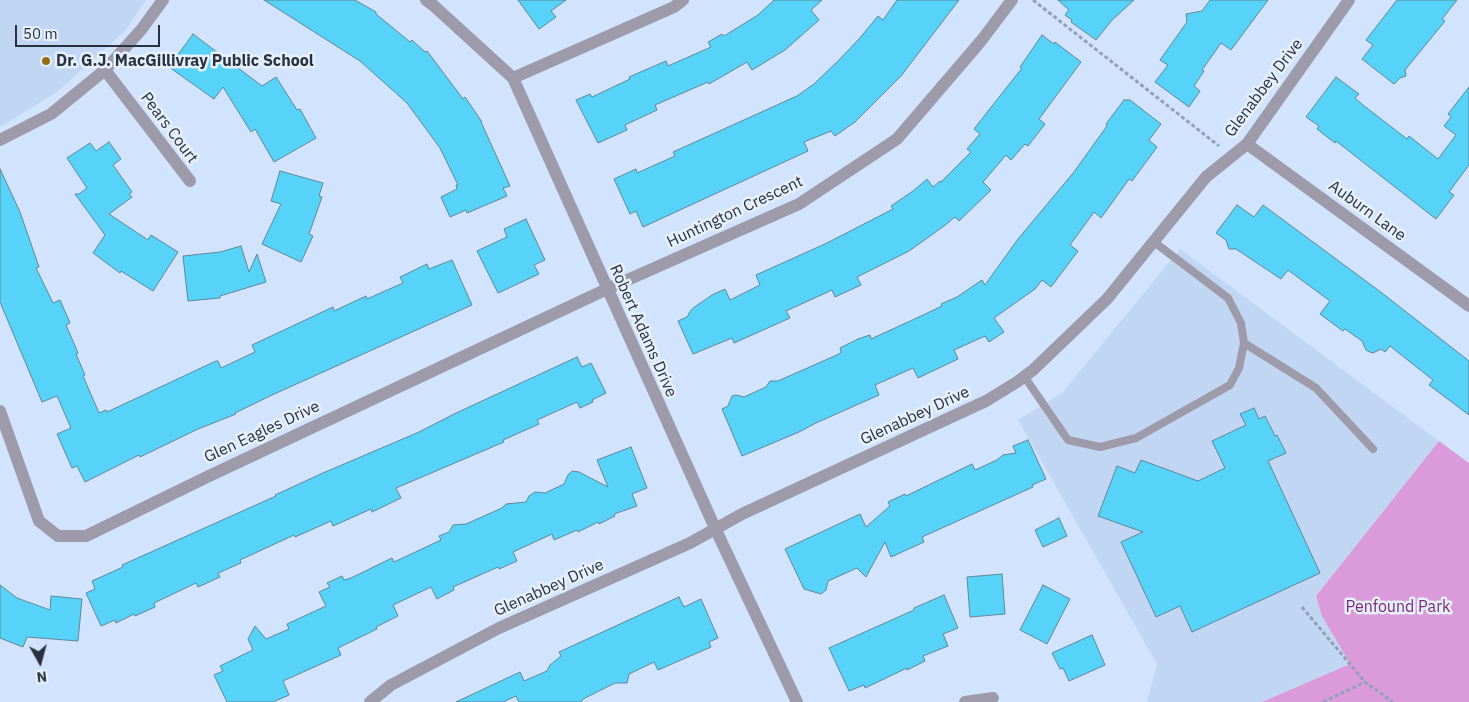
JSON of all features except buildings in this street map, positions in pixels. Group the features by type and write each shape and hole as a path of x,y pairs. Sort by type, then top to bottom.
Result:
{"street":[{"path":"0,140 51,114 105,70 141,30 163,0"},
{"name":"Robert Adams Drive","path":"426,0 513,78 714,528 797,702"},
{"path":"513,78 674,7 683,0"},
{"name":"Huntington Crescent","path":"606,289 799,204 897,139 981,41 1012,0"},
{"name":"Glenabbey Drive","path":"370,702 391,685 499,628 690,543 714,528 786,492 986,401 1033,370 1107,299 1206,176 1247,144 1349,0"},
{"name":"Pears Court","path":"105,70 190,181"},
{"name":"Auburn Lane","path":"1247,144 1467,299"},
{"name":"Glen Eagles Drive","path":"0,411 39,521 58,536 86,536 606,289"},
{"path":"965,702 993,698"}],"lane":[{"path":"1024,376 1068,440 1100,447 1136,438 1230,385 1239,368 1244,344 1241,323 1228,298 1154,242"},
{"path":"1244,344 1316,388 1373,448"}],"path":[{"path":"1033,0 1232,156"},
{"path":"1302,606 1365,682 1393,702"},
{"path":"1323,702 1365,682"}],"shaded area":[{"name":"Dr. G.J. MacGillivray Public School","path":"0,0 146,0 125,31 57,92 0,127"},
{"path":"1180,249 1439,441 1316,596 1322,616 1350,664 1262,702 1147,702 1157,664 1018,420 1062,393"}],"green space":[{"name":"Penfound Park","path":"1439,441 1469,463 1469,702 1262,702 1350,664 1322,616 1316,596"}],"place":[{"name":"Dr. G.J. MacGillivray Public School","path":"46,61"}]}
